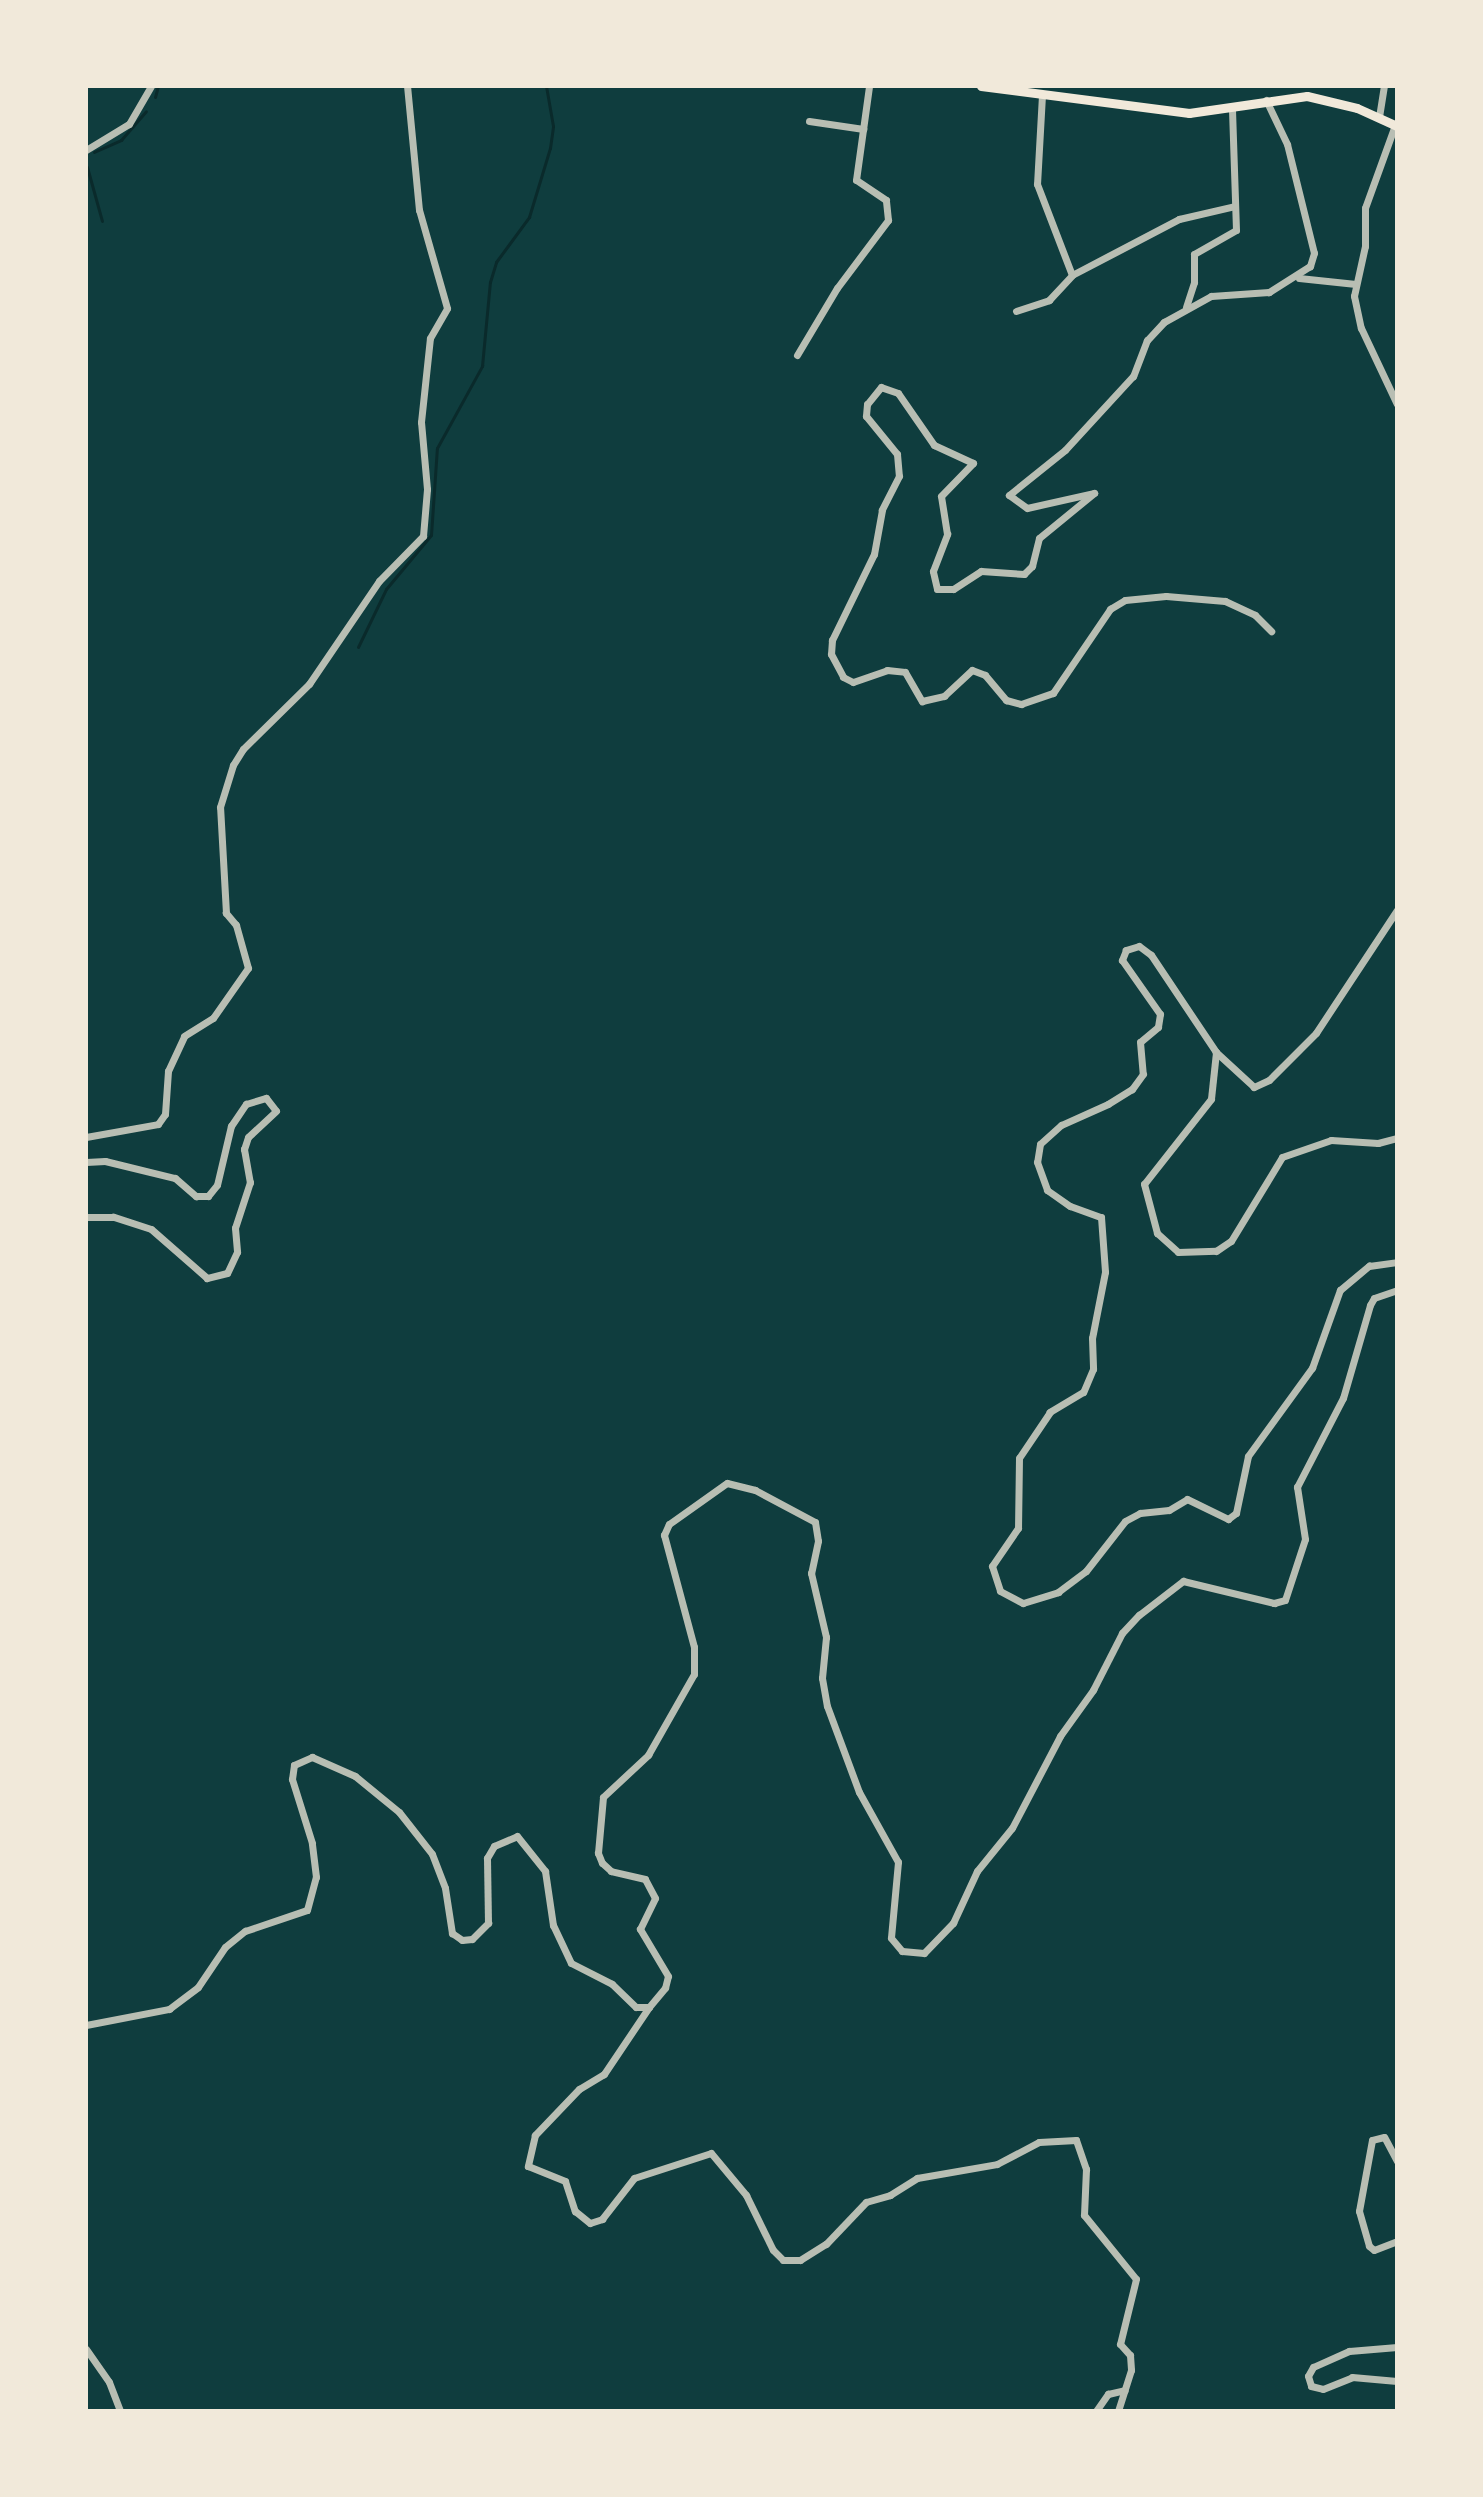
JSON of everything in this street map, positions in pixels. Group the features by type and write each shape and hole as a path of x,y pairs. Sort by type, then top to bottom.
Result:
{"main road":[{"path":"981,86 1176,113 1307,96 1379,117 1396,126"}],"street":[{"path":"86,150 129,124 151,86"},
{"path":"86,1137 158,1124 165,1114 168,1071 184,1036 213,1018 248,968 236,925 226,913 220,807 233,765 243,749 309,684 379,581 423,536 427,489 421,422 430,338 447,308 419,210 407,86"},
{"path":"797,355 837,288 888,220 886,200 856,180 869,86"},
{"path":"1069,86 1069,99"},
{"path":"1300,86 1307,96"},
{"path":"1379,117 1384,86"},
{"path":"1042,95 1037,184 1072,275"},
{"path":"1266,100 1287,144 1314,253 1310,266 1269,292 1211,296 1186,308 1147,340 1133,376 1065,450 1009,495 1027,508 1094,493 1039,538 1032,566 1024,574 981,571 953,589 937,589 933,571 947,534 941,496 973,463 934,445 898,393 881,387 871,395 866,416 891,442 899,476 882,510 874,554 832,640 832,662 853,682 887,670 905,672 916,698 930,702 962,677 979,671 1006,700 1021,704 1053,693 1110,609 1125,600 1166,596 1225,601 1255,615 1271,631"},
{"path":"1186,308 1194,282 1194,254 1236,230 1232,108"},
{"path":"809,121 863,129"},
{"path":"1396,126 1365,208 1355,312 1396,391 1397,404"},
{"path":"1016,311 1049,300 1072,275 1179,219 1235,206"},
{"path":"1297,277 1356,284"},
{"path":"1397,910 1316,1033 1269,1080 1254,1087 1216,1052 1151,955 1139,946 1126,950 1122,960 1160,1014 1158,1027 1140,1042 1143,1074 1132,1089 1108,1104 1061,1125 1040,1144 1037,1162 1047,1190 1070,1206 1101,1217 1105,1272 1092,1338 1093,1369 1083,1392 1050,1412 1019,1458 1018,1528 992,1566 1000,1591 1023,1603 1058,1592 1086,1571 1125,1521 1140,1513 1169,1510 1187,1499 1228,1519 1236,1513 1248,1456 1312,1368 1340,1290 1369,1266 1397,1262"},
{"path":"1216,1052 1211,1099 1144,1184 1157,1233 1178,1252 1216,1251 1231,1241 1282,1157 1331,1140 1378,1143 1397,1138"},
{"path":"86,1162 105,1161 175,1178 196,1196 208,1196 217,1185 231,1126 246,1104 266,1098 276,1111 248,1137 244,1149 250,1182 235,1228 237,1252 227,1273 207,1278 151,1229 113,1217 86,1217"},
{"path":"1118,2411 1125,2390 1130,2355 1120,2344 1136,2279 1084,2215 1086,2169 1076,2140 1039,2142 997,2164 917,2178 890,2195 866,2202 826,2244 800,2260 783,2260 773,2250 746,2195 711,2153 634,2178 602,2219 590,2223 575,2211 565,2181 528,2166 535,2135 579,2089 604,2074 665,1988 668,1976 640,1929 655,1898 652,1887 645,1879 611,1871 598,1853 603,1797 648,1755 694,1674 694,1647 664,1535 669,1524 727,1483 755,1490 815,1522 818,1541 811,1573 826,1637 822,1678 827,1706 859,1792 898,1862 891,1938 902,1951 924,1953 953,1923 977,1871 1012,1828 1060,1736 1093,1690 1122,1633 1139,1615 1183,1581 1274,1603 1285,1600 1305,1539 1297,1487 1343,1398 1370,1305 1374,1298 1397,1290"},
{"path":"86,2025 169,2009 198,1987 225,1947 245,1931 307,1910 316,1877 312,1843 292,1779 294,1765 312,1757 355,1776 399,1812 432,1854 445,1888 452,1933 462,1940 472,1939 488,1923 487,1858 507,1837 517,1836 545,1871 553,1925 571,1963 612,1984 636,2007 649,2007"},
{"path":"1397,2161 1384,2137 1372,2140 1359,2211 1369,2246 1374,2250 1397,2241"},
{"path":"1397,2347 1349,2351 1313,2367 1308,2376 1311,2386 1323,2389 1352,2377 1397,2381"},
{"path":"86,2349 109,2382 120,2411"},
{"path":"1096,2411 1108,2394 1125,2390"}],"waterway":[{"path":"155,97 158,86"},
{"path":"358,647 386,589 431,535 437,448 482,366 490,282 496,262 529,217 550,148 553,126 546,86"},
{"path":"94,152 121,140 146,111"},
{"path":"87,167 102,221"}]}
